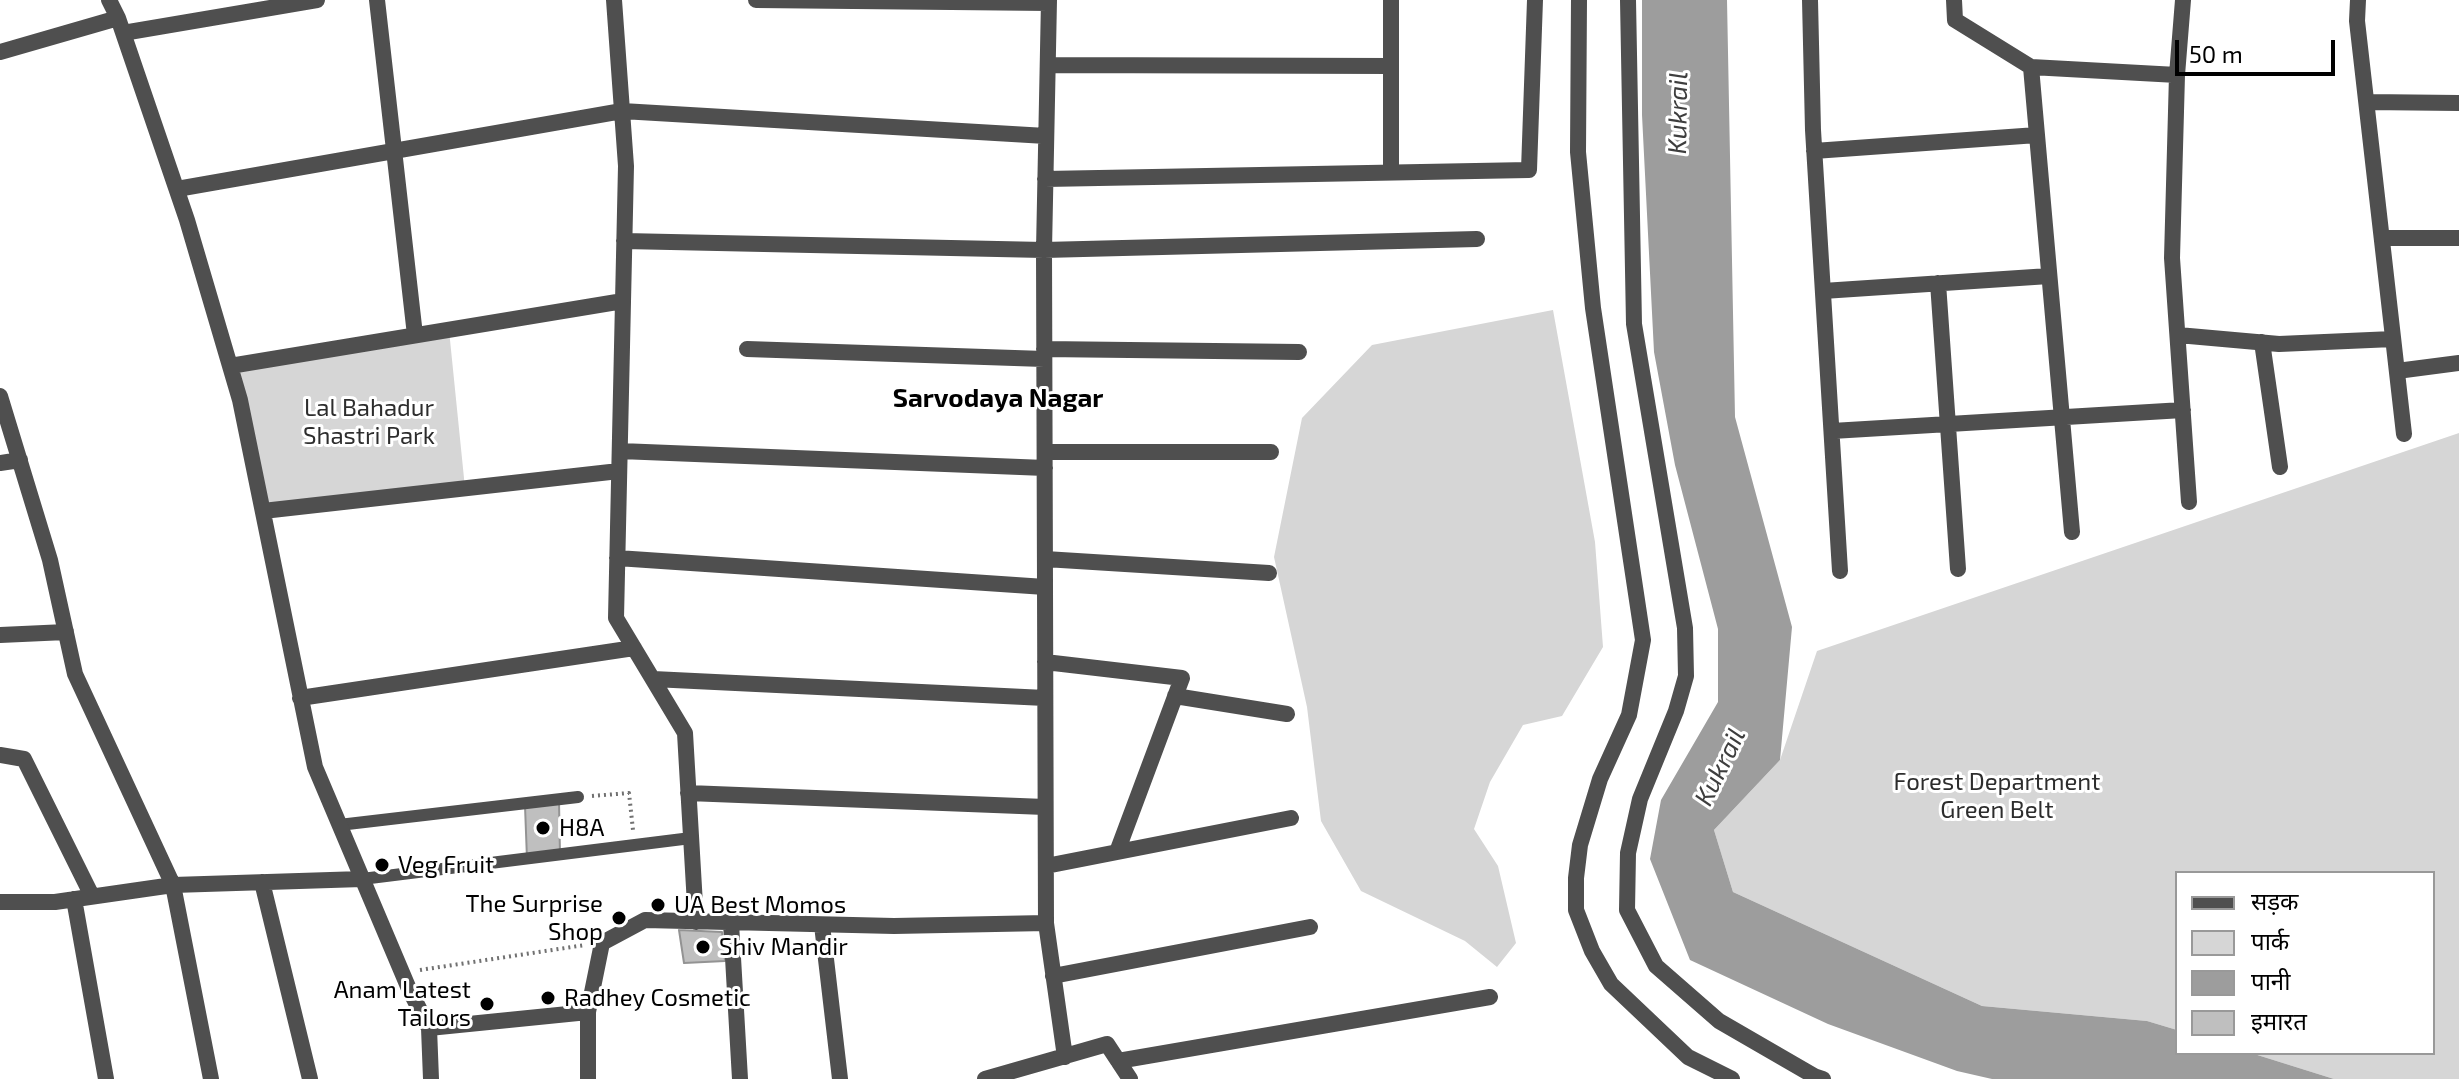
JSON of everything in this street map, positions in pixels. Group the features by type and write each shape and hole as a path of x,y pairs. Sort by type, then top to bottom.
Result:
{"street":[{"path":"109,0 177,189 240,400 315,767 401,973 429,1028 431,1079"},
{"path":"0,52 120,25 317,0"},
{"path":"377,0 415,335"},
{"path":"614,0 626,166 616,618 685,733 696,922"},
{"path":"756,0 1049,2 1044,250 1046,923 1065,1057"},
{"path":"1391,0 1391,172"},
{"path":"1045,179 1529,170 1535,0"},
{"path":"1579,0 1578,152 1593,308 1643,640 1629,715 1600,779 1580,845 1576,910 1592,951 1611,984 1688,1057 1732,1079"},
{"path":"1628,0 1634,324 1685,628 1686,676 1676,711 1640,799 1628,853 1627,910 1656,966 1719,1021 1823,1079"},
{"path":"1810,0 1814,151 1840,571"},
{"path":"1954,0 1955,20 2031,67 2177,75"},
{"path":"2183,0 2177,75 2172,258 2189,502"},
{"path":"2358,0 2357,21 2404,434"},
{"path":"1048,65 1391,66"},
{"path":"2031,67 2072,532"},
{"path":"2367,102 2459,103"},
{"path":"177,189 622,111 1046,136"},
{"path":"1814,151 2037,135"},
{"path":"2382,238 2459,238"},
{"path":"624,241 1044,250 1477,239"},
{"path":"1823,291 2049,276"},
{"path":"1938,283 1958,569"},
{"path":"230,366 623,301"},
{"path":"2178,335 2279,344 2393,339"},
{"path":"2262,342 2280,467"},
{"path":"747,349 1044,354 1299,352"},
{"path":"2397,371 2459,363"},
{"path":"0,396 50,560 75,674 173,885 211,1079"},
{"path":"1832,431 2183,410"},
{"path":"620,451 1045,460 1271,452"},
{"path":"0,463 20,460"},
{"path":"263,511 619,471"},
{"path":"617,558 1045,587"},
{"path":"1045,559 1269,573"},
{"path":"0,635 66,632"},
{"path":"300,698 634,648"},
{"path":"1045,662 1182,678 1117,852"},
{"path":"653,679 1045,698"},
{"path":"1175,696 1287,714"},
{"path":"0,755 24,759 92,896"},
{"path":"688,793 1045,807"},
{"path":"1046,866 1291,818"},
{"path":"0,902 55,902 173,885 362,879"},
{"path":"262,882 310,1079"},
{"path":"74,899 106,1079"},
{"path":"588,1079 588,1012 602,943 645,920 894,926 1046,923"},
{"path":"731,923 740,1079"},
{"path":"822,925 840,1079"},
{"path":"1053,976 1310,927"},
{"path":"1118,1061 1490,997"},
{"path":"429,1028 588,1012"},
{"path":"985,1079 1107,1044 1130,1079"}],"lane":[{"path":"339,825 578,797"},
{"path":"362,879 691,838"}],"path":[{"path":"578,797 629,793 634,846"},
{"path":"401,973 602,943"}],"green space":[{"path":"1553,310 1595,542 1603,647 1562,716 1523,725 1490,782 1474,829 1498,866 1516,943 1497,967 1465,941 1361,891 1321,821 1307,707 1274,557 1302,418 1372,345"},
{"name":"Lal Bahadur Shastri Park","path":"449,330 465,488 263,511 230,366"},
{"name":"Forest Department Green Belt","path":"2459,433 2459,1079 2334,1079 2257,1055 2435,1055 2435,871 2175,871 2175,1029 2147,1021 1982,1006 1733,892 1714,830 1780,760 1817,651"}],"water":[{"name":"Kukrail","path":"1642,0 1727,0 1735,417 1792,627 1780,760 1714,830 1733,892 1982,1006 2147,1021 2175,1029 2175,1055 2257,1055 2334,1079 1992,1079 1957,1071 1828,1024 1690,960 1650,859 1661,800 1718,702 1718,629 1675,465 1654,352 1642,115"}],"building":[{"name":"H8A","path":"559,802 560,855 527,859 525,806"},
{"name":"Shiv Mandir","path":"679,930 722,932 725,961 684,963"}],"place":[{"name":"H8A","path":"543,828"},
{"name":"Veg Fruit","path":"382,865"},
{"name":"UA Best Momos","path":"658,905"},
{"name":"The Surprise Shop","path":"619,918"},
{"name":"Shiv Mandir","path":"703,947"},
{"name":"Radhey Cosmetic","path":"548,998"},
{"name":"Anam Latest Tailors","path":"487,1004"}],"district":[{"name":"Sarvodaya Nagar","path":"998,398"}]}
